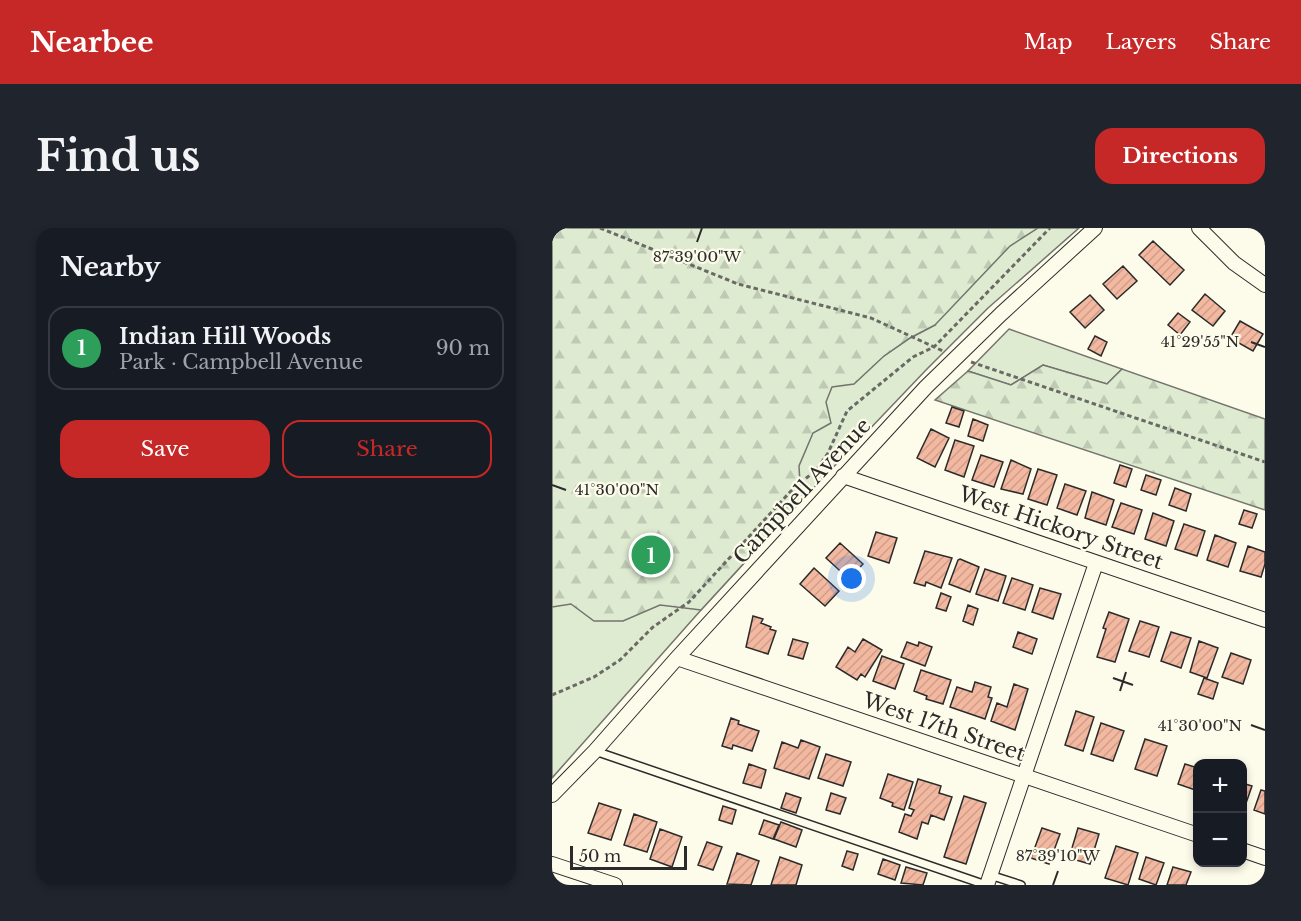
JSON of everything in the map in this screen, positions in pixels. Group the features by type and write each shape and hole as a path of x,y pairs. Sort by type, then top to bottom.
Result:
{"street":[{"name":"Campbell Avenue","path":"552,795 595,751 677,658 926,387 1095,228"},
{"path":"1199,228 1234,263 1265,285"},
{"name":"West Hickory Street","path":"843,476 1265,620"},
{"path":"988,882 1096,562"},
{"name":"West 17th Street","path":"677,658 1193,834"},
{"path":"1247,852 1265,858"},
{"path":"552,864 615,885"}],"lane":[{"path":"595,751 988,882 1021,885"}],"path":[{"path":"600,228 738,284 871,318 936,348"},
{"path":"552,695 594,676 620,660 653,627 689,602 790,492 817,469 828,453 847,411 913,357 936,348 1050,228"},
{"path":"983,366 1265,462"}],"green space":[{"path":"552,228 1038,228 1010,246 935,325 910,338 884,356 854,384 832,387 826,402 831,423 813,433 799,466 801,501 701,610 660,605 623,621 594,621 571,604 552,607"},
{"path":"689,228 1079,228 988,308 926,370 701,610 552,778 552,241 884,356 910,338 935,325"},
{"path":"1009,329 1122,369 1107,384 1043,365 1011,385 968,371"},
{"path":"1043,365 1107,384 1122,369 1265,419 1265,510 935,400 968,371 1011,385"}],"building":[{"path":"1153,241 1184,270 1170,285 1139,255"},
{"path":"1123,266 1137,281 1117,299 1103,284"},
{"path":"1205,294 1225,311 1213,326 1192,310"},
{"path":"1090,295 1104,310 1085,328 1070,312"},
{"path":"1178,313 1190,322 1180,335 1168,325"},
{"path":"1240,321 1263,334 1253,351 1230,338"},
{"path":"1095,336 1107,342 1101,356 1088,349"},
{"path":"952,407 964,411 959,427 946,423"},
{"path":"973,419 988,425 983,441 968,436"},
{"path":"931,429 949,438 935,467 917,458"},
{"path":"955,440 974,446 964,477 945,470"},
{"path":"981,455 1003,462 994,487 972,480"},
{"path":"1011,460 1031,469 1023,494 1001,489"},
{"path":"1120,465 1132,469 1126,487 1114,483"},
{"path":"1038,469 1057,475 1047,505 1028,499"},
{"path":"1146,475 1161,480 1156,495 1141,490"},
{"path":"1065,484 1086,491 1077,515 1057,508"},
{"path":"1175,488 1191,494 1186,511 1169,505"},
{"path":"1092,492 1114,500 1106,525 1085,518"},
{"path":"1121,503 1142,510 1134,534 1112,527"},
{"path":"1244,510 1257,514 1252,528 1239,524"},
{"path":"1153,513 1174,521 1166,546 1145,539"},
{"path":"1184,524 1205,531 1197,556 1175,549"},
{"path":"876,532 897,538 889,563 868,556"},
{"path":"1215,535 1236,543 1228,567 1207,560"},
{"path":"840,543 863,564 849,579 826,558"},
{"path":"1248,546 1265,552 1265,564 1261,577 1240,571"},
{"path":"925,551 952,558 941,588 926,582 925,586 914,583"},
{"path":"960,559 979,567 970,592 949,584"},
{"path":"814,568 839,591 825,606 800,584"},
{"path":"985,569 1006,576 998,601 976,594"},
{"path":"1012,578 1033,585 1025,610 1003,603"},
{"path":"1040,588 1061,594 1053,619 1032,612"},
{"path":"941,593 951,597 946,611 936,608"},
{"path":"968,605 978,609 973,625 963,621"},
{"path":"1109,612 1129,619 1115,662 1097,657"},
{"path":"753,616 763,619 761,623 776,631 768,654 746,647"},
{"path":"1140,621 1159,627 1149,657 1129,651"},
{"path":"1018,632 1037,639 1032,654 1013,647"},
{"path":"1171,632 1191,638 1181,668 1161,661"},
{"path":"793,639 808,643 803,659 788,655"},
{"path":"863,639 882,650 865,677 861,674 857,680 836,667 848,647 855,652"},
{"path":"1199,641 1218,648 1207,678 1190,672"},
{"path":"907,642 918,646 919,642 932,647 925,666 901,657"},
{"path":"1231,653 1251,660 1243,684 1222,677"},
{"path":"882,656 904,664 895,689 873,681"},
{"path":"921,670 951,680 943,704 926,699 927,696 914,691"},
{"path":"1204,678 1218,683 1213,699 1198,694"},
{"path":"975,682 991,687 988,697 992,698 985,719 950,707 957,687 972,692"},
{"path":"1014,684 1028,689 1015,730 991,721 997,703 1007,707"},
{"path":"1076,711 1094,717 1083,751 1065,745"},
{"path":"731,718 739,721 738,724 759,731 752,751 733,745 732,749 722,746"},
{"path":"1101,723 1124,731 1113,761 1091,754"},
{"path":"1145,739 1167,746 1157,776 1135,769"},
{"path":"801,740 820,747 809,779 774,768 782,742 798,748"},
{"path":"826,754 851,762 843,786 818,778"},
{"path":"749,764 766,770 761,788 743,783"},
{"path":"1185,764 1193,766 1193,789 1178,784"},
{"path":"888,774 913,782 904,810 880,798"},
{"path":"918,779 941,786 939,793 952,797 944,820 931,815 928,824 922,822 917,839 899,832 905,814 911,816 914,810 909,808"},
{"path":"1247,784 1252,786 1247,800"},
{"path":"1261,790 1265,791 1265,814 1254,810"},
{"path":"786,793 801,798 796,813 781,808"},
{"path":"831,793 846,798 840,814 826,810"},
{"path":"964,796 986,803 966,864 944,857"},
{"path":"599,803 621,810 611,840 588,833"},
{"path":"723,806 736,810 732,824 719,820"},
{"path":"634,814 657,822 647,852 624,845"},
{"path":"764,820 779,825 773,839 759,834"},
{"path":"781,822 802,830 796,847 774,839"},
{"path":"1042,828 1060,834 1049,864 1031,858"},
{"path":"1078,828 1099,834 1090,864 1069,858"},
{"path":"660,829 682,837 672,867 650,859"},
{"path":"707,842 722,847 713,870 698,865"},
{"path":"1116,846 1138,853 1128,885 1105,878"},
{"path":"847,851 858,854 853,870 842,866"},
{"path":"737,853 759,861 751,885 727,884"},
{"path":"780,857 802,865 796,885 771,885"},
{"path":"1146,857 1164,863 1156,885 1139,879"},
{"path":"883,859 900,865 895,880 878,874"},
{"path":"906,867 927,873 923,885 901,883"},
{"path":"1173,867 1191,872 1186,885 1167,885"}],"place":[{"name":"Indian Hill Woods","path":"651,555"}]}
